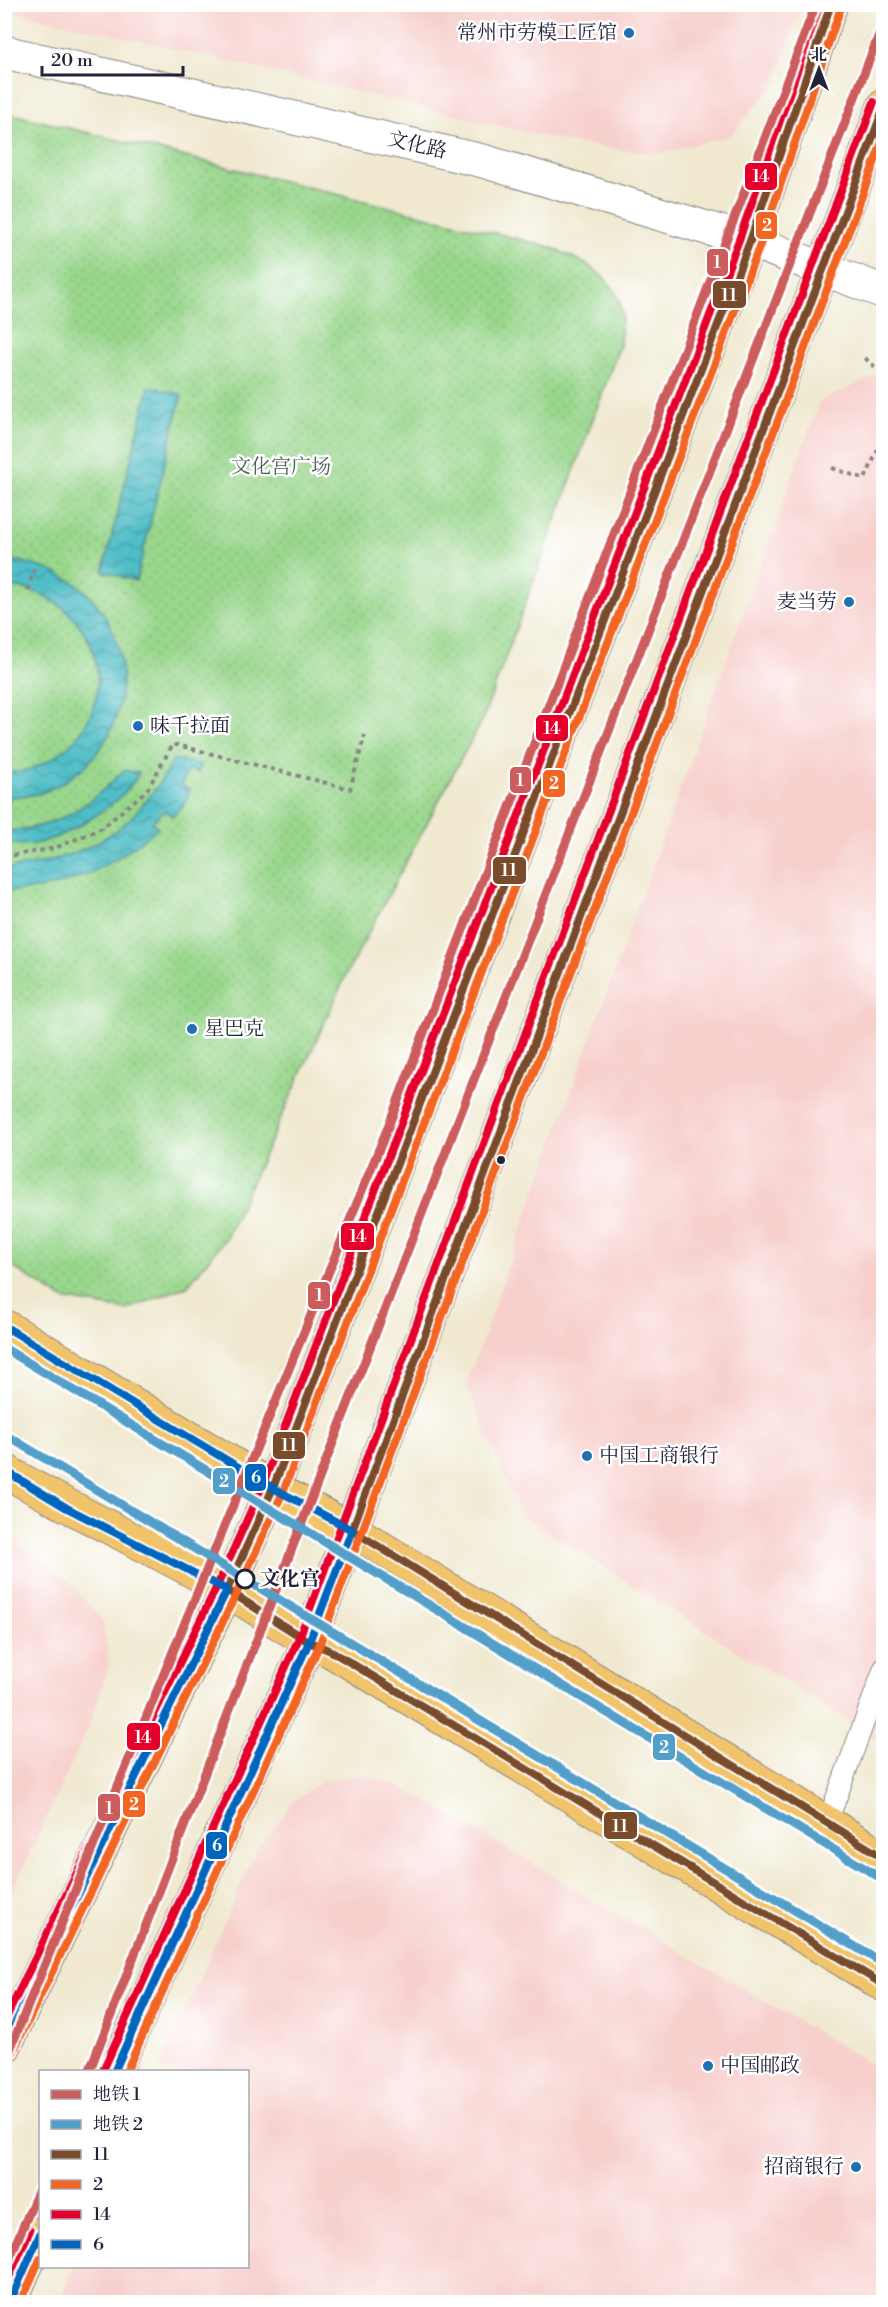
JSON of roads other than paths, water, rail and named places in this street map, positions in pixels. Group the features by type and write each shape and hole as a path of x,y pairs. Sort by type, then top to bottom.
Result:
{"main road":[{"path":"4,2047 227,1590 273,1488 750,241 831,4"},
{"path":"115,2070 309,1642 884,106"},
{"path":"4,1326 273,1488 352,1530 884,1858"},
{"path":"4,1470 67,1508 227,1590 309,1642 331,1651 884,1985"},
{"path":"10,2302 39,2236"}],"street":[{"name":"文化路","path":"4,52 483,161 750,241 884,292"}],"lane":[{"path":"827,1823 884,1668"}],"water":[{"path":"149,387 182,394 136,581 103,571"},
{"path":"19,561 70,580 85,591 103,613 116,639 121,666 121,693 115,720 103,745 85,766 62,783 44,792 5,798 5,772 25,770 44,763 75,740 88,720 96,699 98,677 94,655 85,634 71,615 41,594 5,587 5,562"},
{"path":"174,759 201,765 198,773 188,770 181,785 190,790 184,805 173,816 165,810 152,822 158,828 105,865 68,882 27,890 5,891 5,869 34,864 84,849 105,838 124,824 142,807"},
{"path":"124,770 139,773 120,796 93,818 47,840 33,844 5,844 5,831 40,826 70,813 98,794"}],"metro line":[{"name":"1","path":"4,2064 386,1132 816,4"},
{"name":"1","path":"90,2070 884,22"},
{"name":"2","path":"4,1348 884,1880"},
{"name":"2","path":"4,1434 884,1964"},
{"name":"1","path":"4,2271 39,2189"}],"place":[{"name":"常州市劳模工匠馆","path":"629,33"},
{"name":"麦当劳","path":"849,602"},
{"name":"味千拉面","path":"138,726"},
{"name":"星巴克","path":"192,1029"},
{"name":"中国工商银行","path":"587,1456"},
{"name":"文化宫","path":"245,1579"},
{"name":"中国邮政","path":"708,2066"},
{"name":"招商银行","path":"856,2167"}],"park label":[{"name":"文化宫广场","path":"281,467"}]}
